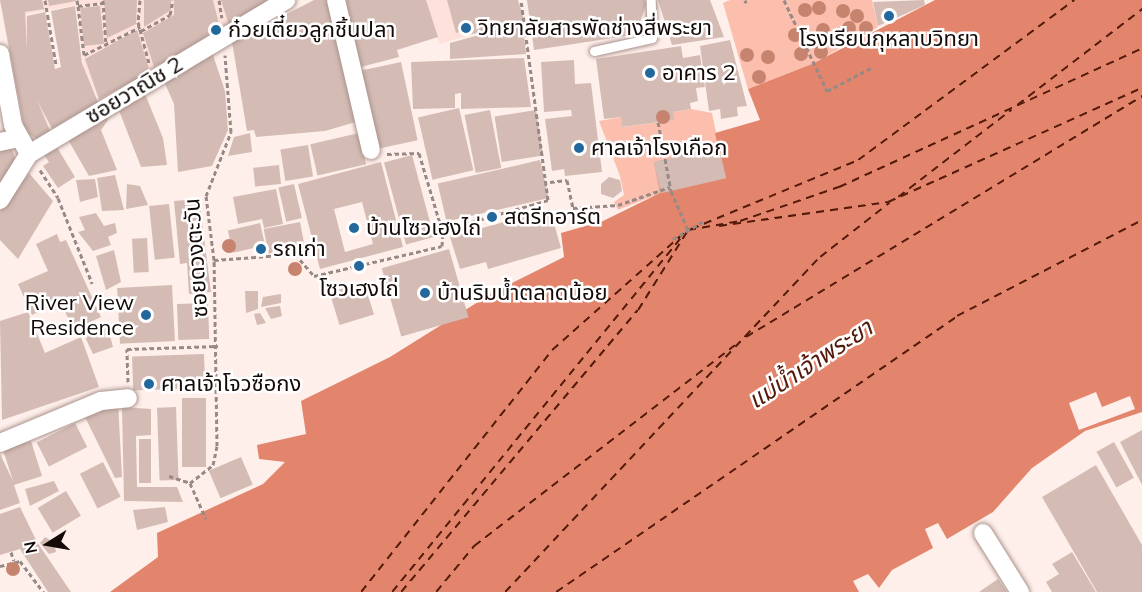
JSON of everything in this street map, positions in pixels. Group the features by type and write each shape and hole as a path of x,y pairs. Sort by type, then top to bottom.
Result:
{"street":[{"name":"ซอยวาณิช 2","path":"0,200 29,154 286,0"},
{"path":"336,0 371,150"},
{"path":"0,54 19,138 29,154"},
{"path":"0,142 19,138"},
{"path":"0,444 101,401 128,398"},
{"path":"982,533 1020,592"}],"lane":[{"path":"594,51 652,38 651,0"}],"path":[{"path":"45,0 56,65"},
{"path":"77,0 84,55 170,15 173,0"},
{"path":"140,0 140,29 154,77"},
{"path":"442,231 548,200 550,182 521,0"},
{"path":"784,0 827,91 871,68"},
{"path":"78,6 103,2 106,46"},
{"name":"ซอยดวงตะวัน","path":"190,483 213,465 217,446 218,346 214,260 206,196 231,132 230,74 220,39"},
{"path":"658,122 670,188 688,230"},
{"path":"214,260 295,254 314,276 442,246 442,231 419,153 378,156 371,150"},
{"path":"29,154 58,198 92,283"},
{"path":"550,182 567,180 573,208 618,205 670,188"},
{"path":"674,239 704,221"},
{"path":"128,398 127,349 218,346"},
{"path":"169,476 190,483 206,519"},
{"path":"11,552 14,561 43,592"},
{"path":"0,566 14,561"}],"shaded area":[{"path":"0,0 278,0 101,104 84,67 76,5 27,14 38,101 52,133 30,145 22,131"},
{"name":"วิทยาลัยสารพัดช่างสี่พระยา","path":"426,0 518,0 524,20 439,44"},
{"path":"730,0 872,0 878,27 812,64 748,89 723,3"},
{"path":"691,109 712,113 719,147 654,162 661,193 618,210 614,202 624,195 620,176 599,121 621,117 623,127 673,120 673,112"}],"water":[{"name":"แม่น้ำเจ้าพระยา","path":"935,0 1142,0 1142,412 1085,431 1032,468 993,512 947,539 938,523 925,529 933,548 892,570 879,588 868,574 853,581 859,592 110,592 158,557 157,533 263,484 285,462 259,459 257,445 306,434 301,401 390,357 494,292 564,257 561,233 603,221 660,193 654,162 718,147 715,133 760,120 748,89 812,64"}],"pier":[{"path":"1096,392 1102,407 1130,396 1135,409 1079,430 1069,403"}],"building":[{"path":"0,0 42,0 44,9 25,12 27,50 27,16 45,12 55,69 61,67 51,11 75,6 82,63 98,102 52,129 37,100 50,131 37,139 25,132"},
{"path":"48,0 76,0 76,1 49,6"},
{"path":"104,0 137,0 136,24 107,38"},
{"path":"144,0 171,0 171,10 144,27"},
{"path":"174,0 213,0 221,32 154,67 143,33 174,15"},
{"path":"221,0 270,0 229,25"},
{"path":"314,0 332,0 359,121 325,131 256,137 254,130 247,131 232,42"},
{"path":"339,0 426,0 438,37 397,50 399,57 357,68"},
{"name":"วิทยาลัยสารพัดช่างสี่พระยา","path":"447,0 518,0 524,20 469,35 468,29 456,33"},
{"path":"527,0 645,0 646,5 638,28 626,36 534,50"},
{"path":"658,0 710,0 724,37 672,45"},
{"name":"โรงเรียนกุหลาบวิทยา","path":"924,0 925,5 878,26 873,2"},
{"path":"100,6 104,44 84,46 80,8"},
{"path":"523,23 526,54 450,59 450,43"},
{"path":"137,30 150,72 99,99 85,59"},
{"path":"730,40 747,106 737,107 738,116 721,119 720,109 709,111 700,46"},
{"name":"อาคาร 2","path":"681,46 683,58 700,55 705,87 696,88 698,101 690,103 691,109 673,112 674,120 622,127 621,117 604,119 596,59"},
{"path":"212,52 225,91 228,130 212,166 178,172 174,104 163,79"},
{"path":"524,58 531,107 461,109 461,93 455,94 455,108 413,109 411,62"},
{"path":"574,60 575,84 591,83 602,172 565,176 564,169 552,171 545,119 572,116 571,110 544,112 541,62"},
{"path":"401,62 418,140 375,149 358,71"},
{"path":"145,94 163,138 167,165 141,167 118,108"},
{"path":"459,108 473,170 432,180 418,117"},
{"path":"490,110 501,168 476,173 464,115"},
{"path":"536,110 543,155 502,162 495,117"},
{"path":"113,113 101,130 117,170 89,176 67,138"},
{"path":"250,133 252,152 228,156 234,137"},
{"path":"359,133 366,164 317,175 310,144"},
{"path":"55,144 75,177 58,188 43,166 49,162 43,153"},
{"path":"308,145 313,177 285,181 280,149"},
{"path":"11,146 17,165 0,187 0,148"},
{"path":"719,147 726,178 661,193 654,162"},
{"path":"412,155 434,237 406,245 384,163"},
{"path":"540,160 549,198 446,222 438,184"},
{"path":"381,162 403,247 320,269 298,184","holes":["362,202 373,244 345,252 334,209"]},
{"path":"279,165 281,184 255,187 253,168"},
{"path":"29,173 53,201 18,259 0,240 0,211"},
{"path":"115,175 124,210 102,211 97,178"},
{"path":"609,177 620,180 622,191 613,198 601,194 601,184"},
{"path":"95,179 98,197 80,202 76,180"},
{"path":"127,184 140,186 148,205 126,209"},
{"path":"294,184 302,218 286,222 278,188"},
{"path":"276,189 283,224 264,228 262,219 238,224 233,197"},
{"path":"199,199 211,292 189,294 187,263 180,264 174,201"},
{"path":"169,204 175,258 155,260 149,206"},
{"path":"550,209 561,248 488,269 486,262 460,269 450,237"},
{"path":"96,213 104,226 115,223 117,233 108,237 111,245 93,251 78,232 85,230 79,217"},
{"path":"300,222 305,247 268,254 264,229"},
{"path":"260,223 265,245 233,253 228,230"},
{"path":"57,234 60,242 66,240 101,317 73,330 61,302 32,315 18,284 48,271 36,244"},
{"path":"147,238 149,272 134,273 132,239"},
{"name":"บ้านริมน้ำตลาดน้อย","path":"449,249 469,317 401,337 382,268"},
{"path":"114,250 121,282 106,290 96,256"},
{"path":"364,282 374,315 340,325 330,293"},
{"name":"River View Residence","path":"172,285 175,341 120,344 117,288"},
{"path":"245,291 258,291 258,309 246,313"},
{"path":"281,294 281,303 261,307 263,297"},
{"path":"208,303 209,339 178,340 177,304"},
{"path":"280,306 282,316 271,319 265,308"},
{"path":"28,312 45,353 81,337 99,387 2,420 0,321"},
{"path":"260,313 266,323 257,325 254,314"},
{"path":"107,324 113,347 93,354 83,333"},
{"path":"204,354 205,388 133,390 132,357"},
{"path":"182,398 206,398 206,467 182,467"},
{"path":"118,402 122,477 115,478 85,417"},
{"path":"122,407 151,409 151,435 136,436 137,487 177,487 183,502 124,501"},
{"path":"176,407 179,480 160,481 157,408"},
{"path":"75,423 87,447 49,467 37,443"},
{"path":"1142,430 1142,485 1120,442"},
{"path":"139,439 151,439 151,483 139,483"},
{"path":"31,441 42,476 14,485 20,503 0,510 0,454 13,481 3,450"},
{"path":"1114,442 1134,478 1116,488 1097,452"},
{"path":"241,457 253,485 221,498 209,471"},
{"path":"103,462 121,497 98,509 80,474"},
{"path":"1096,465 1142,545 1142,592 1097,592 1042,497"},
{"path":"54,481 59,491 30,506 25,489"},
{"path":"66,491 81,516 53,533 38,508"},
{"path":"20,507 37,542 71,592 48,592 20,549 0,555 0,514"},
{"path":"165,507 168,522 137,530 133,510"},
{"path":"45,537 54,542 56,552 49,554 40,543"},
{"path":"1072,552 1096,592 1052,592 1046,582 1059,574 1052,564"},
{"path":"998,579 1007,592 979,592"}],"ferry route":[{"path":"691,229 858,160 1074,0"},
{"path":"1017,105 1142,9"},
{"path":"401,592 638,310 688,230 740,221 839,187 1142,48"},
{"path":"719,226 888,202 1142,88"},
{"path":"746,337 1142,96"},
{"path":"898,197 1011,110"},
{"path":"505,592 820,257 889,203"},
{"path":"556,592 957,316 1142,220"},
{"path":"361,592 552,350 684,233"},
{"path":"392,592 682,237"},
{"path":"436,592 474,546 735,345"}],"place":[{"name":"โรงเรียนกุหลาบวิทยา","path":"889,16"},
{"name":"วิทยาลัยสารพัดช่างสี่พระยา","path":"466,28"},
{"name":"ก๋วยเตี๋ยวลูกชิ้นปลา","path":"216,30"},
{"name":"อาคาร 2","path":"650,73"},
{"name":"ศาลเจ้าโรงเกือก","path":"579,148"},
{"name":"สตรีทอาร์ต","path":"492,217"},
{"name":"บ้านโซวเฮงไถ่","path":"354,228"},
{"name":"รถเก่า","path":"261,249"},
{"name":"โซวเฮงไถ่","path":"359,266"},
{"name":"บ้านริมน้ำตลาดน้อย","path":"425,293"},
{"name":"River View Residence","path":"146,315"},
{"name":"ศาลเจ้าโจวซือกง","path":"149,384"}]}
